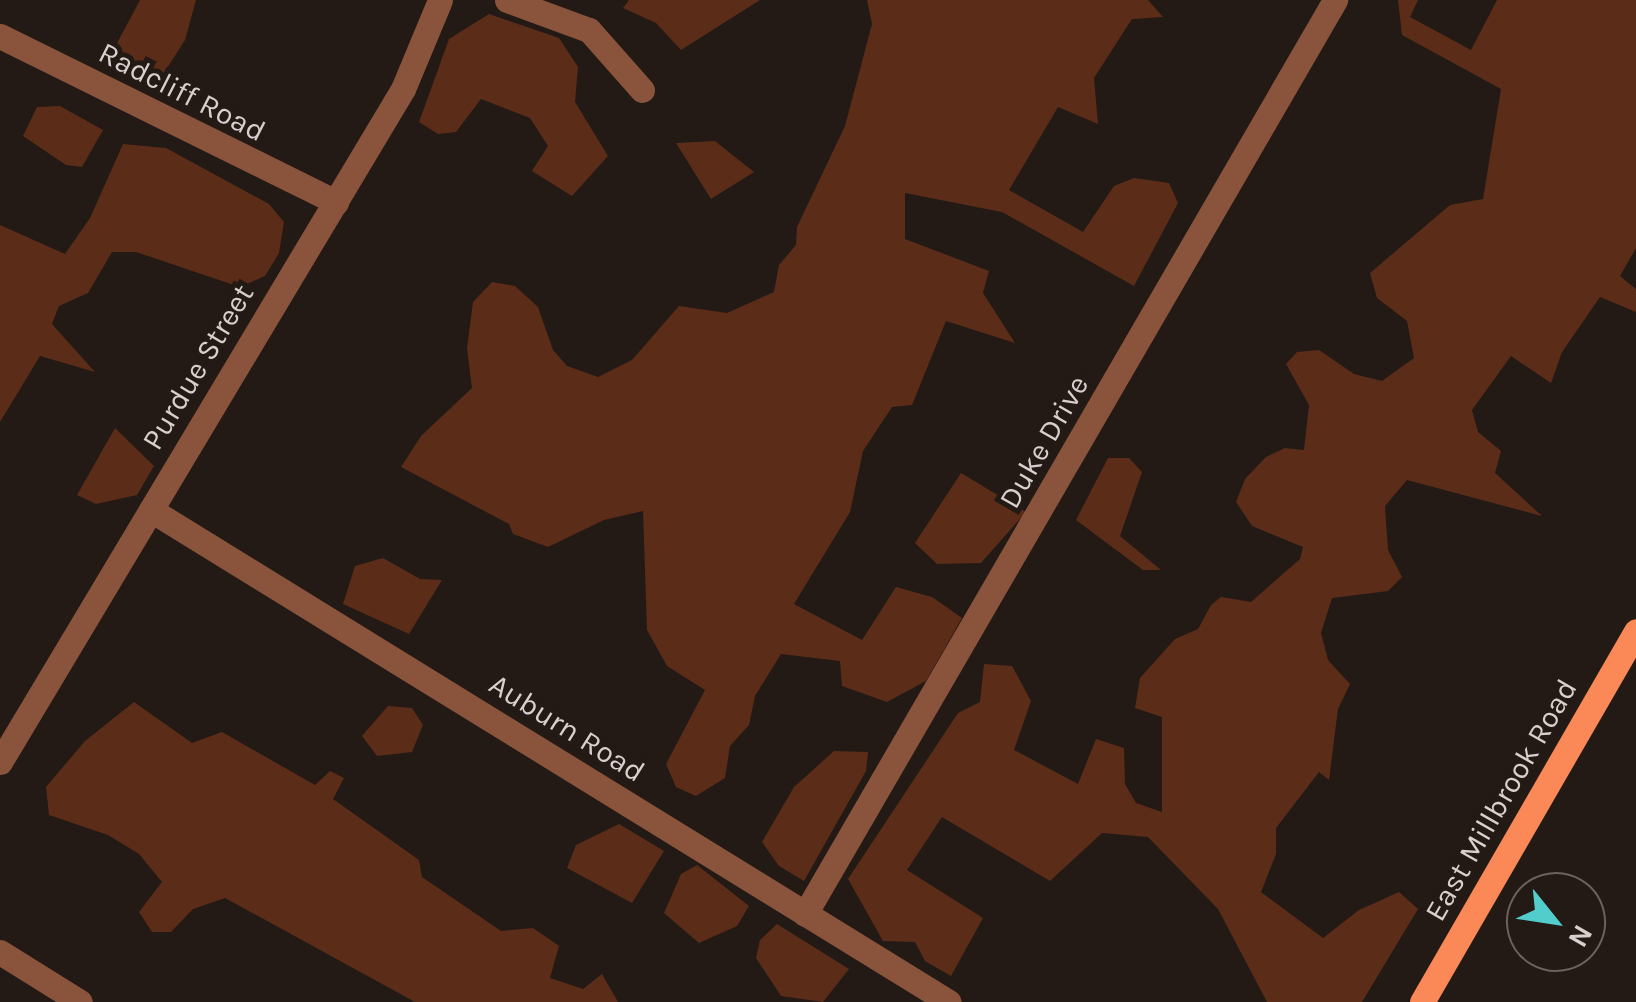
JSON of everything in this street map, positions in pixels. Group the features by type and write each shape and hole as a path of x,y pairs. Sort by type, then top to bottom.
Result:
{"main road":[{"name":"East Millbrook Road","path":"1422,1002 1635,634"}],"street":[{"name":"Purdue Street","path":"0,762 403,89 440,0"},
{"path":"507,0 589,30 615,52 642,90"},
{"name":"Duke Drive","path":"805,914 1336,0"},
{"name":"Radcliff Road","path":"0,36 336,202"},
{"name":"Auburn Road","path":"151,510 949,1002"},
{"path":"0,952 80,1002"}],"shaded area":[{"path":"140,0 196,0 185,40 155,87 107,62"},
{"path":"629,0 760,0 681,50 656,23 623,8"},
{"path":"867,0 1148,0 1163,17 1132,19 1094,78 1098,124 1058,107 1009,190 1083,232 1114,186 1134,178 1169,183 1178,203 1134,286 1002,212 905,193 905,239 989,271 983,293 1015,343 946,321 912,405 892,407 863,451 850,512 794,604 862,640 896,587 932,597 962,618 926,681 887,702 842,686 840,661 781,654 755,696 749,725 730,746 725,778 696,796 676,787 666,764 705,690 667,666 647,630 643,511 604,520 548,547 513,534 509,524 401,467 421,436 472,388 467,348 473,302 492,282 515,286 538,307 553,350 567,366 598,377 632,360 679,306 727,313 774,292 779,265 796,245 797,227 845,126 872,24"},
{"path":"1398,0 1418,0 1410,17 1471,50 1497,0 1636,0 1636,248 1620,276 1636,289 1636,312 1600,297 1562,352 1551,383 1511,356 1472,410 1478,432 1501,451 1495,473 1542,516 1407,480 1385,506 1388,550 1402,577 1388,591 1332,598 1321,633 1328,660 1350,684 1338,709 1329,780 1319,772 1276,828 1276,854 1261,892 1323,938 1359,910 1399,892 1418,909 1362,1002 1267,1002 1218,909 1148,837 1102,833 1050,881 942,817 907,870 983,918 951,976 925,961 915,942 883,941 848,879 958,713 980,702 984,664 1012,666 1031,701 1014,750 1078,784 1096,739 1124,748 1125,784 1136,803 1162,812 1162,717 1135,708 1140,678 1175,639 1198,629 1211,605 1221,597 1251,602 1300,559 1303,547 1252,526 1236,502 1245,479 1266,457 1285,448 1304,450 1309,405 1286,364 1297,352 1319,350 1354,374 1382,381 1414,358 1407,321 1377,298 1370,273 1450,205 1483,199 1501,89 1402,35"},
{"path":"489,14 559,38 578,67 575,102 608,156 572,196 532,171 548,146 530,118 481,99 456,132 438,134 419,122 449,39"},
{"path":"60,106 103,130 82,167 66,165 23,136 37,107"},
{"path":"715,141 754,172 711,199 676,143"},
{"path":"123,144 166,148 269,204 284,222 279,253 265,276 240,287 136,252 112,252 88,293 59,306 52,324 95,372 40,356 0,422 0,225 65,254 90,218"},
{"path":"115,428 154,466 137,495 96,504 77,495"},
{"path":"1108,458 1129,458 1142,472 1120,536 1161,570 1143,570 1076,520"},
{"path":"961,473 1026,512 981,563 937,564 915,543"},
{"path":"383,558 420,579 442,580 409,634 343,604 355,566"},
{"path":"134,702 192,743 222,732 315,785 330,771 344,778 333,799 419,860 422,877 501,931 533,928 559,946 550,978 583,989 602,974 618,1002 415,1002 225,898 193,909 171,932 152,932 139,912 162,882 139,854 108,835 49,815 46,787 85,741"},
{"path":"388,706 412,708 423,725 412,752 377,756 362,736"},
{"path":"834,751 868,752 866,771 804,881 779,866 762,842 794,787"},
{"path":"619,824 664,851 632,903 567,868 576,845"},
{"path":"697,865 749,906 737,926 699,943 664,913 681,874"},
{"path":"777,924 849,969 823,1002 781,996 756,958 760,940"}]}
